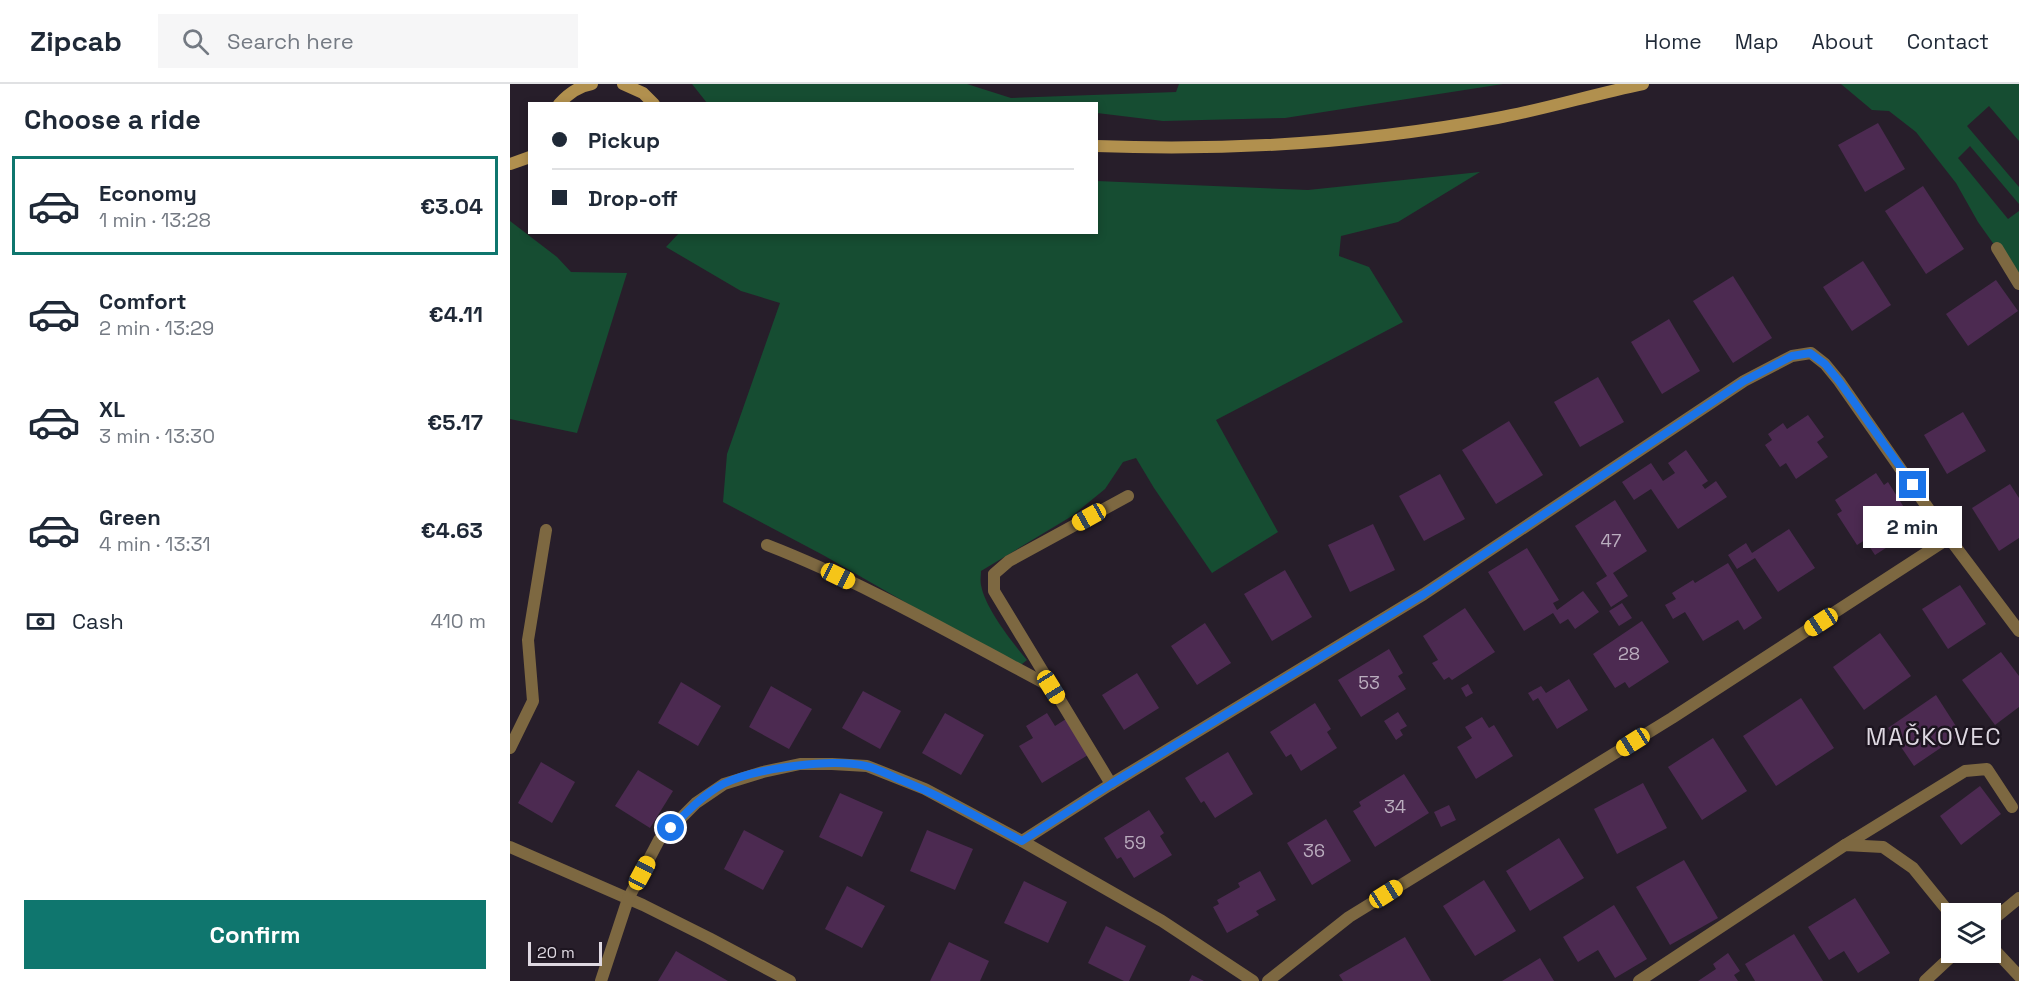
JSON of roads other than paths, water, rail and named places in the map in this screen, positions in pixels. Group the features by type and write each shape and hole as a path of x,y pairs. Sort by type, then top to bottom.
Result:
{"main road":[{"path":"561,102 566,96 585,85 592,84"},
{"path":"623,84 643,93 652,102"},
{"path":"1098,146 1232,148 1350,139 1496,118 1643,84"},
{"path":"510,164 528,158"}],"street":[{"path":"1997,248 2019,284"},
{"path":"1022,841 1111,784 1424,594 1744,381 1792,356 1810,353 1825,364 1889,450 1949,538 2019,631"},
{"path":"1111,784 994,591 994,574 1009,561 1128,495"},
{"path":"510,748 532,701 528,640 546,530"},
{"path":"1268,981 1349,917 1672,718 1949,538"},
{"path":"767,546 804,559 891,602 1051,687"},
{"path":"601,981 628,899 659,840 696,804 724,784 763,772 800,765 832,764 867,766 925,789 1162,921 1252,981"},
{"path":"1639,981 1845,845 1965,771 1988,769 2012,807"},
{"path":"1845,845 1883,847 1913,868 1941,903"},
{"path":"510,848 628,899 790,981"},
{"path":"2001,913 2019,898"},
{"path":"2001,957 2019,976"},
{"path":"1924,981 1944,963"}],"district":[{"name":"MAČKOVEC","path":"1934,737"}]}
